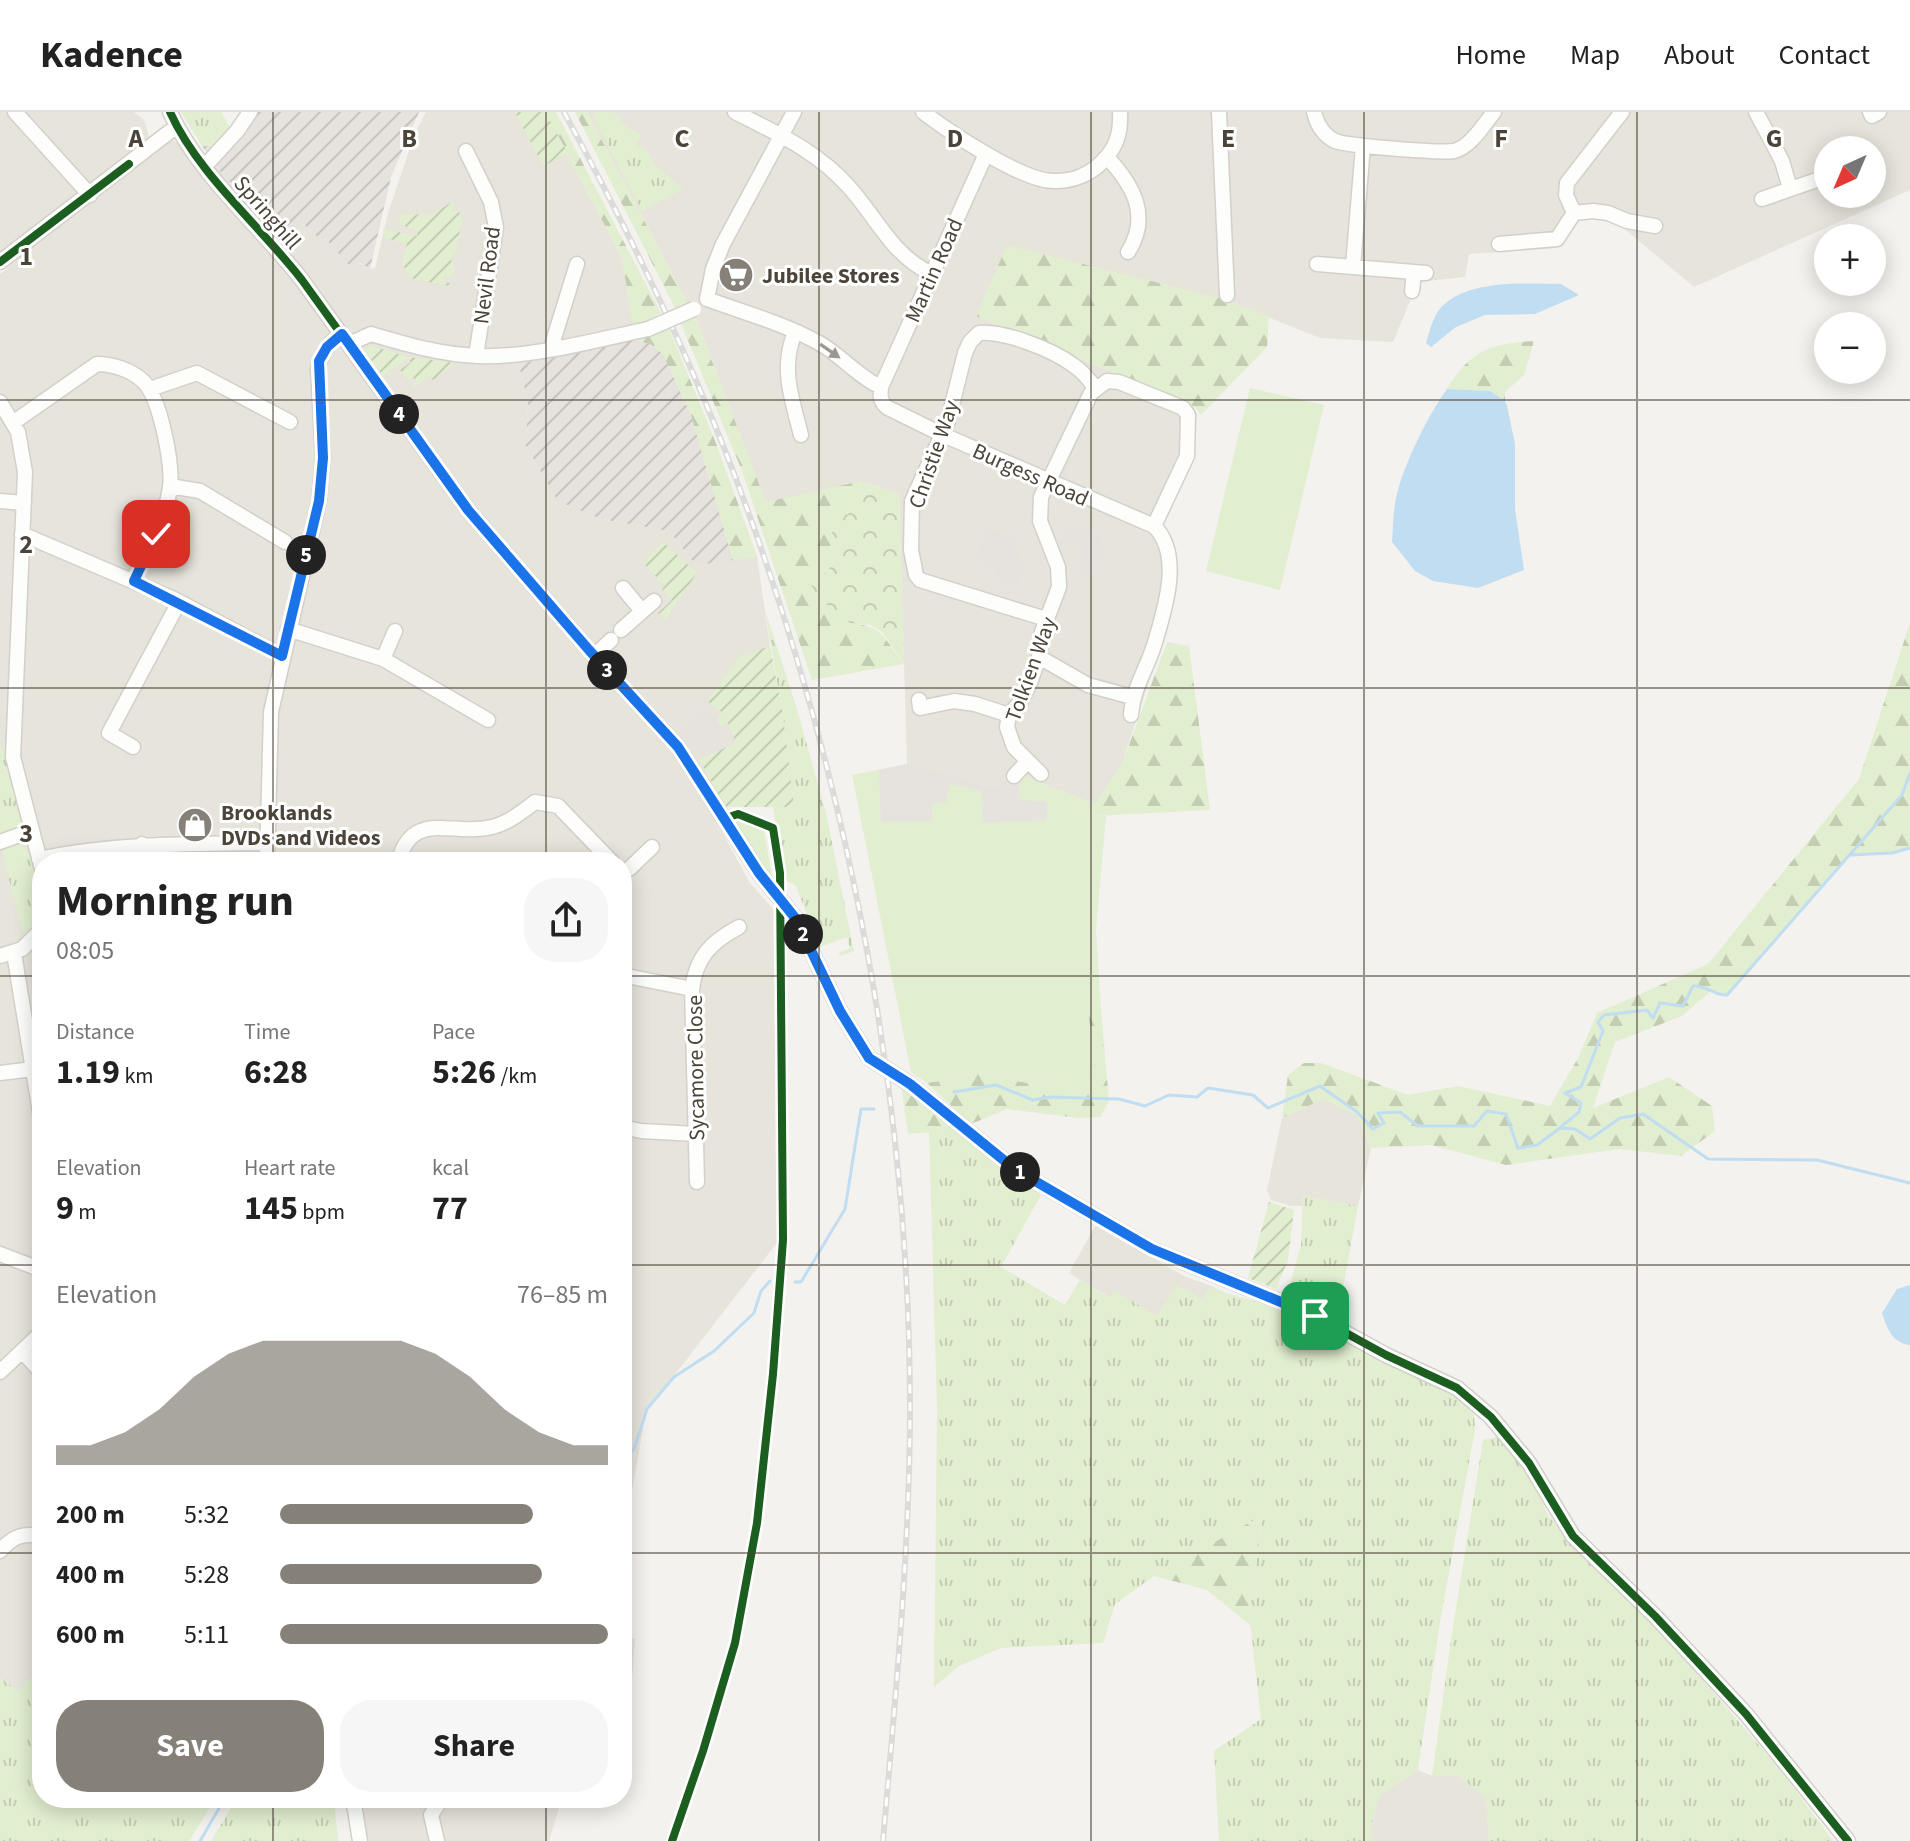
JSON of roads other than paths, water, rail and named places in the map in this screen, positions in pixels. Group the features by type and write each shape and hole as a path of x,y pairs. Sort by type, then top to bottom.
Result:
{"street":[{"path":"15,112 90,195"},
{"name":"Springhill","path":"170,112 205,166 274,244 346,339 468,510 594,656 678,747 759,873 796,919 840,1011 869,1058 910,1084 1016,1170 1152,1249 1315,1316 1386,1355 1457,1388 1491,1417 1529,1463 1573,1536 1655,1616 1746,1714 1848,1841"},
{"path":"205,166 250,112"},
{"path":"735,112 781,135 825,163 849,186 894,247 917,267 932,274"},
{"path":"268,852 271,712 319,501 323,458 319,361 327,347 371,334 410,346 476,356 529,353 648,329 694,309 707,299 713,269 723,244 794,112"},
{"path":"923,112 986,154 1036,178 1051,181 1081,177 1107,157 1119,135 1120,112"},
{"path":"1219,112 1227,295"},
{"path":"1314,112 1317,124 1336,142 1454,151 1472,139 1494,112"},
{"path":"1574,213 1566,195 1567,183 1622,112"},
{"path":"1756,112 1782,161 1790,188"},
{"path":"0,262 177,126"},
{"path":"1353,266 1363,146"},
{"name":"Nevil Road","path":"466,151 491,202 496,227 476,356"},
{"name":"Martin Road","path":"881,387 986,154"},
{"path":"1107,157 1134,192 1138,237 1128,252"},
{"path":"1762,199 1814,180"},
{"path":"1574,213 1608,213 1627,221 1655,226"},
{"path":"1499,244 1557,239 1574,213"},
{"path":"551,348 577,264"},
{"path":"1317,264 1420,272 1412,291"},
{"name":"Burgess Road","path":"707,299 758,315 821,344 870,383 881,387 882,403 888,408 1154,526"},
{"path":"795,332 789,347 787,377 801,435"},
{"name":"Christie Way","path":"1046,619 926,583 916,575 911,550 912,501 948,421 965,353 979,333 1002,334 1063,359 1086,375 1095,388"},
{"path":"14,422 97,364 108,364 127,371 142,379 150,389 168,450 170,486 156,534 134,581"},
{"path":"150,389 197,373 290,422"},
{"path":"771,377 787,377"},
{"path":"1095,388 1107,381 1119,382 1183,408 1188,415 1187,456 1154,526 1166,546 1170,572 1168,597 1156,640 1132,697 1131,715"},
{"name":"Tolkien Way","path":"1041,774 1014,747 1007,727 1009,715 1021,701 1039,657 1046,619 1059,587 1058,567 1040,521 1041,497 1095,388"},
{"path":"0,402 14,422 22,446 25,472 7,734 37,852"},
{"path":"170,486 200,491 277,542"},
{"path":"0,501 24,503"},
{"path":"22,534 179,602 282,656"},
{"path":"623,588 642,611"},
{"path":"594,656 654,601"},
{"path":"133,747 109,733 179,602"},
{"path":"288,629 383,659 488,720"},
{"path":"383,659 395,631"},
{"path":"1039,657 1088,685 1132,697"},
{"path":"919,700 920,708 954,701 1009,715"},
{"path":"1014,776 1027,762"},
{"path":"401,852 413,834 425,828 493,827 505,823 535,802 558,806 602,852"},
{"path":"0,842 31,831"},
{"path":"78,852 142,844 268,843"},
{"path":"142,844 142,852"},
{"path":"632,866 652,847"},
{"name":"Sycamore Close","path":"697,1182 692,989 699,960 722,936 739,927"},
{"path":"32,941 7,954 32,1065"},
{"path":"632,977 692,989"},
{"path":"0,1073 32,1069"},
{"path":"632,1129 696,1134"},
{"path":"0,1254 32,1265"},
{"path":"0,1372 32,1342"},
{"path":"22,1351 32,1362"},
{"path":"0,1551 15,1537 32,1535"},
{"path":"355,1808 360,1841"},
{"path":"436,1808 431,1815 437,1841"}],"water":[{"path":"1561,284 1579,295 1535,314 1485,315 1456,327 1431,347 1426,343 1437,313 1461,294 1494,285"},
{"path":"1447,389 1490,391 1505,401 1515,444 1515,509 1524,570 1478,588 1433,581 1415,571 1392,542 1395,504 1403,476 1424,428"},
{"path":"1910,1285 1910,1345 1895,1338 1882,1313 1897,1289"}],"waterway":[{"path":"1562,1126 1579,1112 1581,1103 1565,1093 1581,1087 1603,1031 1598,1022 1604,1015 1647,1010 1653,1018 1660,1003 1683,1006 1693,986 1727,995 1902,795 1910,773"},
{"path":"1851,855 1892,853 1910,848"},
{"path":"954,1092 996,1085 1033,1100 1050,1097 1119,1099 1145,1106 1169,1095 1197,1097 1208,1088 1253,1095 1268,1108 1320,1086 1357,1112 1373,1129 1384,1123 1378,1113 1400,1112 1418,1126 1474,1126 1487,1111 1506,1114 1518,1148 1537,1145 1560,1128 1575,1129 1590,1139 1620,1118 1643,1114 1708,1159 1817,1160 1910,1183"},
{"path":"795,1282 801,1282 845,1209 861,1109 874,1109"},
{"path":"632,1451 647,1409 674,1377 714,1351 754,1313 761,1291 770,1281"},
{"path":"200,1841 219,1808"}],"railway":[{"path":"564,112 660,300 703,396 742,495 814,719 843,834 867,950 886,1067 899,1185 907,1302 910,1419 904,1578 883,1841"}],"place":[{"name":"Jubilee Stores","path":"736,275"},
{"name":"Brooklands DVDs and Videos","path":"195,825"}]}
